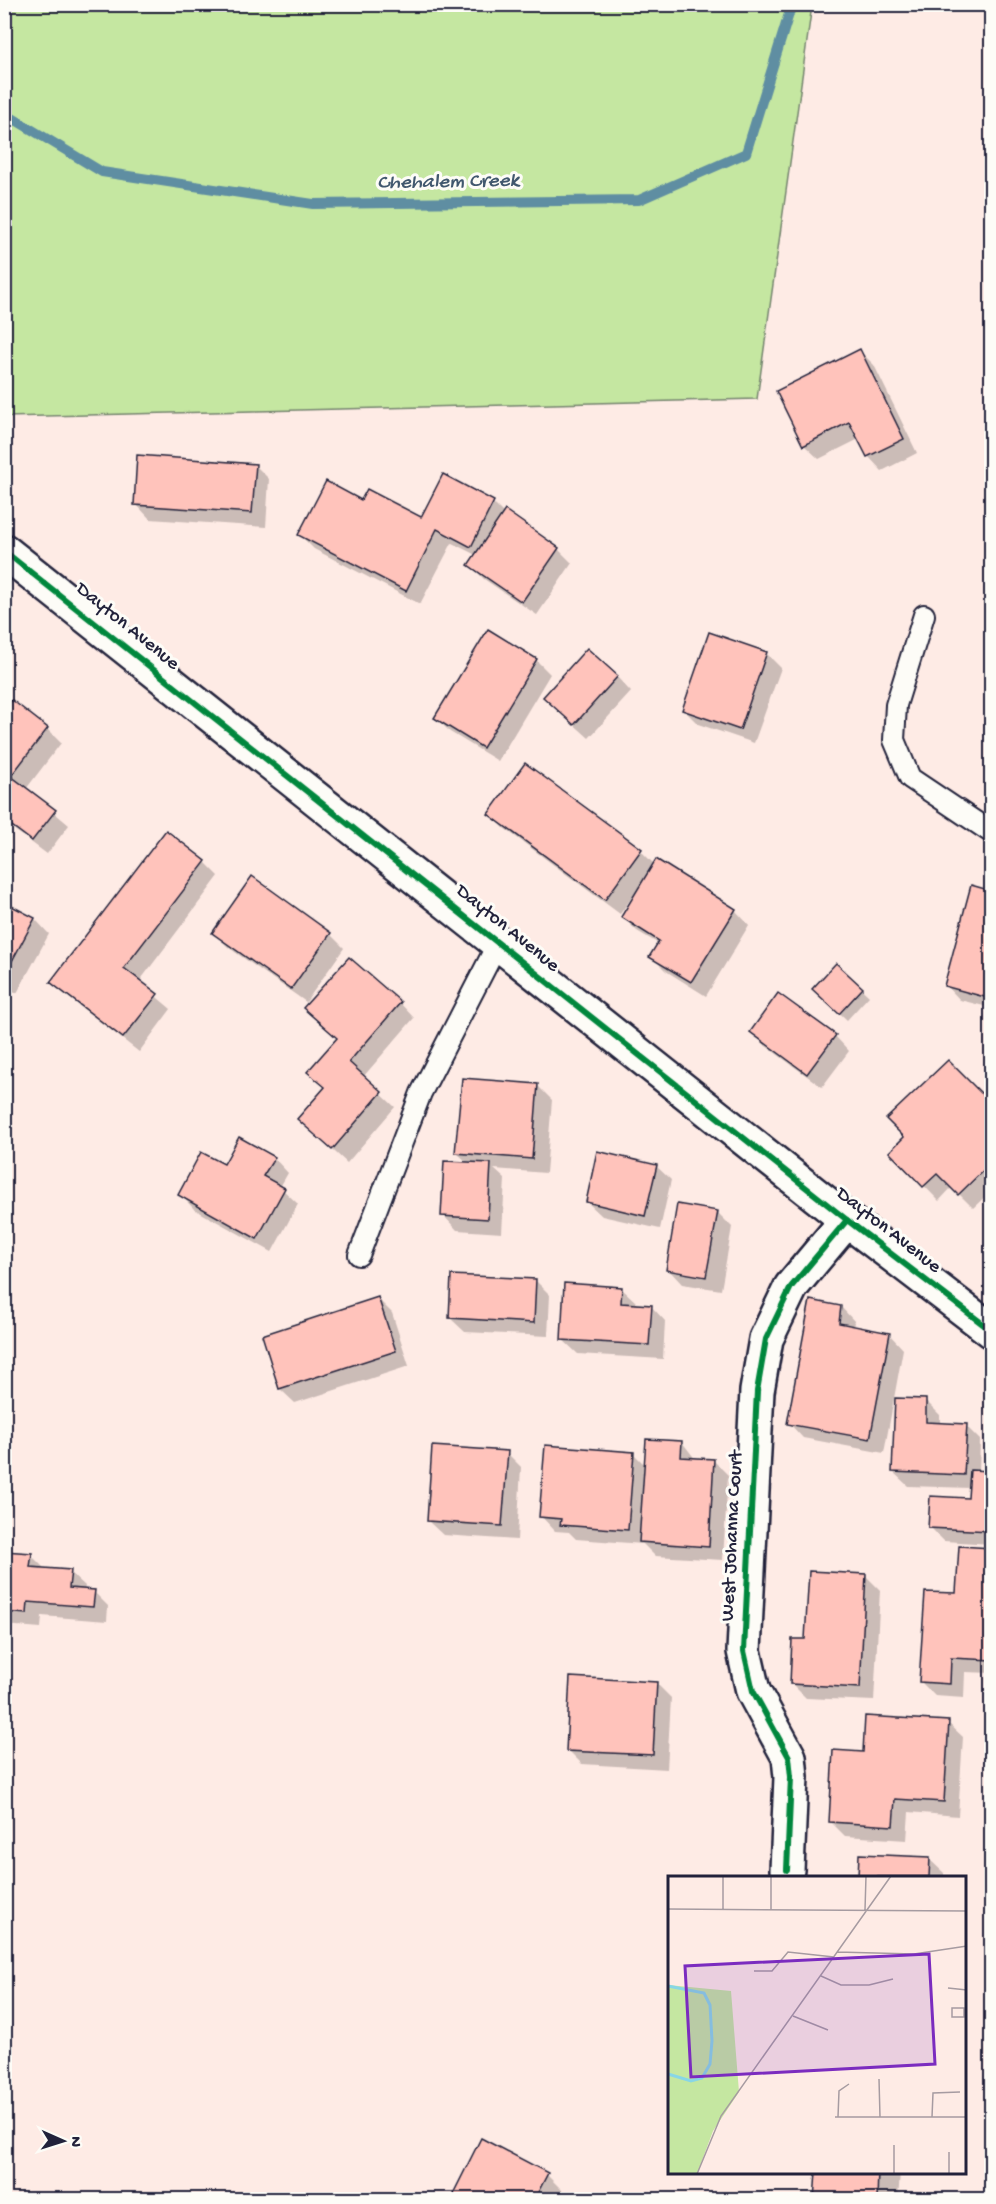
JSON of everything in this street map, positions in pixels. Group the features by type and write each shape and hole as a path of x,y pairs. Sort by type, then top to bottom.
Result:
{"street":[{"name":"Dayton Avenue","path":"4,551 847,1220 992,1331"},
{"name":"West Johanna Court","path":"787,1870 791,1777 789,1757 753,1691 744,1651 757,1391 766,1339 791,1287 847,1220"}],"lane":[{"path":"924,615 896,705 894,740 910,778 992,833"},
{"path":"359,1255 421,1092 498,943"}],"green space":[{"path":"4,5 812,5 757,399 5,417"}],"building":[{"path":"860,349 904,439 867,457 849,422 803,446 776,391"},
{"path":"137,455 256,464 252,513 134,505"},
{"path":"443,474 494,501 471,547 437,529 406,591 298,535 326,481 361,500 367,489 421,517"},
{"path":"505,510 559,548 522,602 468,565"},
{"path":"488,629 537,659 483,748 434,718"},
{"path":"709,632 767,652 740,730 682,710"},
{"path":"587,648 618,676 574,725 543,697"},
{"path":"12,700 48,728 11,776 56,810 32,841 4,820 4,709"},
{"path":"525,763 642,849 605,900 488,814"},
{"path":"166,830 206,861 124,968 158,994 123,1038 50,982"},
{"path":"656,859 736,909 691,982 649,957 659,941 621,917"},
{"path":"252,876 331,933 291,989 212,933"},
{"path":"971,885 992,891 992,999 944,986"},
{"path":"4,902 35,918 4,976"},
{"path":"349,957 401,1002 349,1062 382,1092 332,1150 297,1119 325,1087 307,1072 337,1038 303,1008"},
{"path":"836,963 863,988 839,1014 812,989"},
{"path":"778,993 836,1035 807,1074 750,1032"},
{"path":"948,1060 992,1104 992,1117 987,1122 992,1127 992,1162 958,1195 937,1174 923,1187 889,1152 904,1137 886,1119"},
{"path":"462,1078 538,1084 532,1159 455,1153"},
{"path":"239,1137 275,1157 263,1176 285,1188 257,1239 178,1195 201,1152 224,1164"},
{"path":"597,1151 657,1165 645,1216 586,1202"},
{"path":"444,1161 491,1163 488,1219 441,1216"},
{"path":"677,1204 718,1211 706,1277 666,1270"},
{"path":"451,1275 536,1279 534,1323 449,1318"},
{"path":"564,1283 622,1287 621,1303 652,1305 649,1345 561,1340"},
{"path":"378,1297 396,1351 279,1389 262,1335"},
{"path":"810,1300 841,1306 839,1323 890,1333 870,1439 787,1424"},
{"path":"895,1398 926,1399 926,1422 967,1424 964,1475 892,1472"},
{"path":"646,1439 682,1441 681,1457 714,1459 709,1547 639,1542"},
{"path":"545,1445 634,1452 628,1530 560,1525 561,1519 539,1517"},
{"path":"432,1446 508,1451 502,1526 427,1521"},
{"path":"970,1470 992,1471 992,1531 928,1528 930,1496 968,1498"},
{"path":"959,1546 992,1548 992,1660 951,1658 950,1684 919,1682 925,1592 956,1593"},
{"path":"4,1551 32,1553 30,1567 71,1570 69,1588 95,1590 93,1607 28,1602 27,1614 4,1612"},
{"path":"809,1571 866,1574 860,1688 790,1684 792,1639 805,1639"},
{"path":"570,1677 657,1682 653,1755 566,1751"},
{"path":"865,1716 949,1721 944,1802 895,1799 893,1826 829,1822 833,1750 863,1752"},
{"path":"859,1854 930,1857 929,1876 858,1876"},
{"path":"481,2138 548,2173 534,2200 450,2200"},
{"path":"816,2174 878,2174 877,2200 814,2200"}],"waterway":[{"name":"Chehalem Creek","path":"4,113 102,172 313,204 639,200 746,153 792,4"}],"cycle path":[{"path":"4,551 847,1220 992,1331"},
{"path":"787,1870 791,1777 789,1757 753,1691 744,1651 757,1391 766,1339 791,1287 847,1220"}]}
